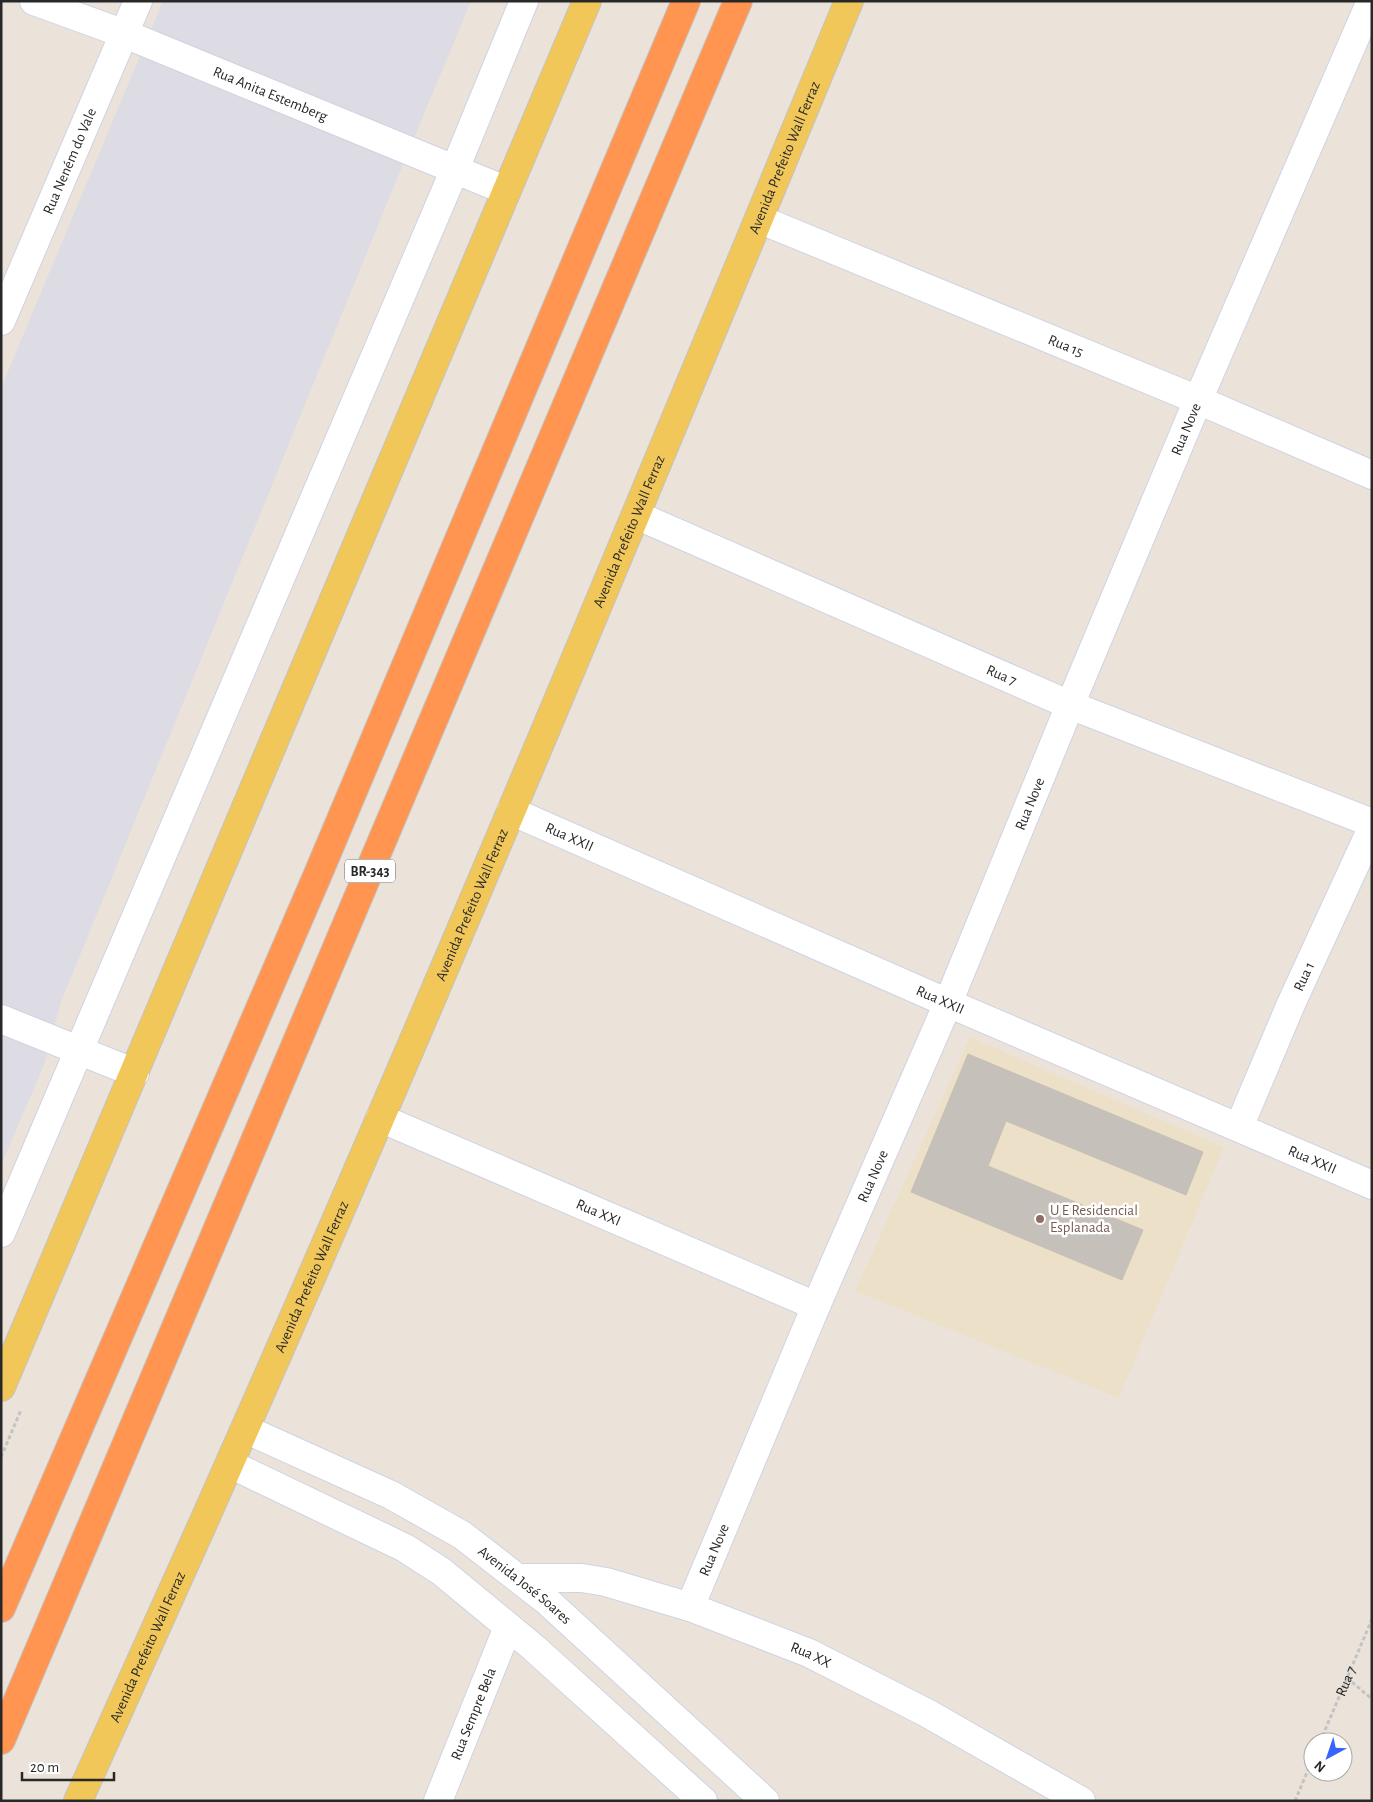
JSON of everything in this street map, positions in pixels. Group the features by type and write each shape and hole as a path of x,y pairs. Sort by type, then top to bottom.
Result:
{"highway":[{"name":"BR-343","path":"1,1608 318,874 686,1"},
{"name":"BR-343","path":"1,1740 738,1"}],"main road":[{"path":"1,1387 136,1073 505,190 587,1"},
{"name":"Avenida Prefeito Wall Ferraz","path":"78,1801 230,1464 380,1118 636,515 849,1"}],"street":[{"name":"Rua Anita Estemberg","path":"34,1 125,34 505,190"},
{"name":"Rua Neném do Vale","path":"1,322 138,1"},
{"path":"1,1233 455,169 524,1"},
{"name":"Rua Nove","path":"690,1607 816,1306 948,1003 1070,704 1198,400 1371,1"},
{"name":"Rua 15","path":"759,219 1198,400 1372,475"},
{"name":"Rua 7","path":"636,515 1070,704 1372,824"},
{"name":"Rua XXII","path":"511,811 948,1003 1372,1185"},
{"name":"Rua 1","path":"1238,1128 1291,1004 1372,828"},
{"path":"1,1019 136,1073"},
{"name":"Rua XXI","path":"380,1118 816,1306"},
{"name":"Avenida José Soares","path":"245,1428 391,1495 462,1535 546,1601 765,1801"},
{"path":"230,1464 405,1548 442,1572 534,1648 703,1801"},
{"name":"Rua XX","path":"518,1578 582,1578 606,1582 690,1607 809,1653 927,1713 1081,1801"},
{"name":"Rua Sempre Bela","path":"438,1801 508,1627"}],"path":[{"name":"Rua 7","path":"1324,1732 1372,1619"},
{"path":"1347,1678 1372,1699"},
{"path":"1295,1801 1303,1782"}],"shaded area":[{"path":"163,1 471,1 61,1002 44,1065 1,1165 1,388"},
{"name":"U E Residencial Esplanada","path":"970,1037 1224,1147 1119,1398 855,1291"}],"building":[{"path":"968,1054 1203,1152 1186,1195 1006,1121 988,1166 1143,1230 1122,1280 911,1192"}],"place":[{"name":"U E Residencial Esplanada","path":"1040,1219"}]}
